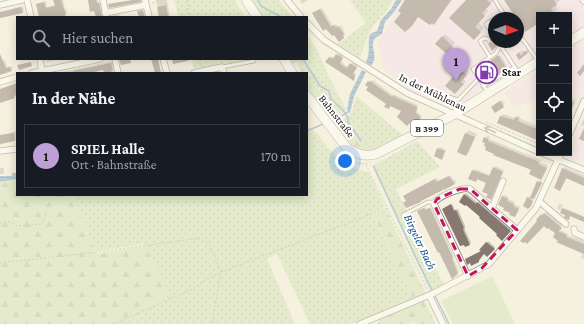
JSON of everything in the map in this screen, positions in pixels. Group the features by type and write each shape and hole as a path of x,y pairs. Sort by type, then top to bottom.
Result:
{"main road":[{"path":"246,0 256,16"},
{"path":"572,40 584,32"},
{"path":"285,60 291,72"},
{"name":"Bahnstraße","path":"308,97 347,148 355,153 369,156 376,154 455,114 489,94 517,71 536,62"}],"street":[{"path":"0,5 22,0"},
{"path":"27,0 31,16"},
{"path":"103,0 106,15 145,3 149,16"},
{"path":"287,0 300,16"},
{"name":"In der Mühlenau","path":"308,24 324,40 407,93 536,151"},
{"path":"40,60 42,72 96,60"},
{"path":"115,60 118,72"},
{"path":"163,60 167,72"},
{"path":"198,72 223,70"},
{"path":"0,82 16,77"},
{"path":"572,128 584,101"},
{"path":"0,151 16,149"},
{"path":"549,156 584,170"},
{"path":"360,324 373,322 468,276 489,264 532,214 540,202 560,156"},
{"path":"492,208 503,181"},
{"path":"468,276 434,204 435,202 455,191 467,188 470,189 518,230"},
{"path":"540,202 566,224"},
{"path":"574,229 575,233 584,237"},
{"path":"432,294 443,324"}],"lane":[{"path":"495,0 502,12"},
{"path":"488,39 484,38 480,41 490,57"},
{"path":"524,41 536,57"},
{"path":"489,94 474,71 474,68 490,57 498,48"},
{"path":"484,86 517,71 501,48"},
{"path":"223,70 254,61"},
{"path":"446,96 458,100 479,78"},
{"path":"403,215 428,202 435,202"}],"path":[{"path":"145,3 164,0"},
{"path":"188,0 188,16"},
{"path":"200,60 202,71"},
{"path":"484,122 536,143"},
{"path":"366,164 428,290 432,294"},
{"path":"113,324 191,290 202,282 221,272 387,208"},
{"path":"0,223 10,222 18,226 42,224 47,211"},
{"path":"0,263 201,239 208,243 221,272 212,324"}],"highlighted area":[{"path":"460,189 470,189 517,230 482,268 468,276 434,204 437,199"}],"shaded area":[{"path":"404,0 578,0 584,6 584,27 572,34 572,12 536,12 536,58 457,106 409,90 383,69 378,43"},
{"path":"584,39 584,91 578,101 572,98 572,47"},
{"path":"536,71 536,98 514,108 504,92"},
{"path":"584,115 584,166 566,158 567,156 572,156 572,144"}],"green space":[{"path":"174,0 234,0 244,16 179,16"},
{"path":"252,0 279,0 292,16 261,16"},
{"path":"350,0 393,0 387,10 374,25 360,58 338,44 366,23"},
{"path":"308,36 317,49 329,77 346,109 344,113 328,116 308,83 308,72 302,72 297,63 291,64 289,60 308,60"},
{"path":"191,60 247,60 195,71"},
{"path":"308,83 315,88 328,111 325,112 308,89"},
{"path":"356,96 404,136 375,151 361,150 361,142 353,132 339,132 336,123 348,116 352,110"},
{"path":"345,122 361,140 361,150 353,146 343,137 339,124"},
{"path":"308,127 318,134 329,149 347,165 369,173 385,207 372,213 414,300 351,324 310,324 277,254 267,259 295,324 110,324 169,296 144,244 95,251 72,196 308,196"},
{"path":"417,141 440,167 396,189 444,285 430,291 372,166"},
{"path":"16,179 16,196 72,196 96,254 145,246 169,297 110,324 0,324 0,183"},
{"path":"386,209 426,294 414,300 373,214"},
{"path":"492,276 515,324 453,324 441,301"},
{"path":"424,300 436,324 416,324 414,321 409,324 377,324 380,319"}],"water":[{"path":"396,0 402,0 385,22 382,34 374,40 374,59 371,66 366,62 370,34 377,31 381,20 391,9"},
{"path":"362,70 366,72 354,96 350,113 347,110 350,94"},
{"path":"12,173 16,173 16,179 0,182 0,176 12,176"}],"building":[{"path":"53,0 61,0 66,15 39,16 36,4 44,2 46,8 55,6"},
{"path":"88,0 96,0 97,3 99,3 102,16 96,16 94,11 90,12"},
{"path":"141,0 141,2 109,8 108,4"},
{"path":"405,0 451,0 434,25 432,23 430,25 418,17 412,26 405,32 394,22 401,13 398,11"},
{"path":"466,0 487,0 491,4 482,13 485,16 475,27 481,32 474,40 449,18"},
{"path":"504,0 554,0 557,5 551,8 553,12 536,12 536,25 525,32 524,12 512,12"},
{"path":"166,5 168,16 159,16 157,7"},
{"path":"21,7 23,13 0,18 0,12"},
{"path":"320,9 331,27 334,25 336,28 338,26 344,34 344,38 339,42 334,35 332,36 326,29 323,31 312,13"},
{"path":"143,10 145,16 139,16 137,11"},
{"path":"442,36 453,47 447,54 435,44"},
{"path":"524,51 528,53 519,60 516,55 519,52 521,56"},
{"path":"0,54 6,68 10,67 12,71 0,75"},
{"path":"336,54 343,58 340,63 343,66 347,68 350,63 357,68 353,73 355,76 354,81 325,62 329,57 333,59"},
{"path":"498,55 507,69 485,81 478,70"},
{"path":"119,60 130,60 131,63 121,65"},
{"path":"151,60 158,60 161,72 155,72"},
{"path":"172,60 188,61 173,64"},
{"path":"31,62 32,66 19,70 17,65"},
{"path":"111,63 113,71 104,72 103,70 94,72 73,72"},
{"path":"584,64 584,71 580,76 577,73"},
{"path":"461,67 467,75 461,82 464,84 455,94 445,86"},
{"path":"368,81 392,97 394,95 395,97 417,107 416,113 421,118 414,125 411,122 407,126 397,117 401,111 390,106 389,109 384,107 386,104 366,90 368,87 365,85"},
{"path":"16,83 15,98 0,103 0,89"},
{"path":"500,101 504,107 495,113 491,107"},
{"path":"500,116 514,120 515,117 519,118 518,121 536,129 536,140 497,123"},
{"path":"584,128 584,141 579,139"},
{"path":"14,133 15,141 0,144 0,135"},
{"path":"465,133 475,137 466,156 457,152"},
{"path":"484,137 488,139 488,141 539,162 538,164 547,168 541,180 529,174 531,170 493,155 494,154 485,150 485,143 482,142"},
{"path":"437,148 445,151 442,160 434,156"},
{"path":"493,167 503,172 491,200 486,197 488,194 482,192 486,183 477,179 476,182 468,179 472,170 489,176"},
{"path":"562,168 584,178 584,186 566,178 560,191 554,188"},
{"path":"449,176 455,184 444,190 443,188 443,190 421,202 406,208 403,203 406,201 403,196 435,179 436,182"},
{"path":"537,181 542,183 534,199 530,198"},
{"path":"464,194 476,204 477,202 511,231 502,241 496,235 497,234 479,218 480,217 466,205 465,206 459,202"},
{"path":"502,196 508,199 507,201 514,204 513,206 519,209 515,217 509,215 510,213 503,210 504,208 498,205"},
{"path":"527,197 533,201 528,209 523,206"},
{"path":"451,204 454,211 456,210 470,245 465,247 464,245 460,246 442,209"},
{"path":"424,208 425,210 430,208 453,258 452,259 458,274 452,279 417,211"},
{"path":"562,208 584,217 584,222 570,216 569,220 566,219 564,217 565,215 560,213"},
{"path":"544,213 562,228 558,231 567,235 566,237 584,244 584,254 556,242 558,241 553,237 555,233 544,226 527,244 520,241 541,214 542,216"},
{"path":"486,242 495,249 487,257 484,254 479,262 471,266 470,263 467,265 465,259 481,251 479,250"}],"waterway":[{"name":"Birgeler Bach","path":"258,0 261,6 279,16"},
{"name":"Birgeler Bach","path":"304,60 320,86 329,91 331,99 343,110 348,118 348,122 361,141"},
{"name":"Birgeler Bach","path":"340,117 349,110"},
{"path":"308,131 323,124"},
{"name":"Birgeler Bach","path":"374,167 416,258 449,324"}],"place":[{"name":"Star","path":"486,72"},
{"name":"SPIEL Halle","path":"456,81"}]}
